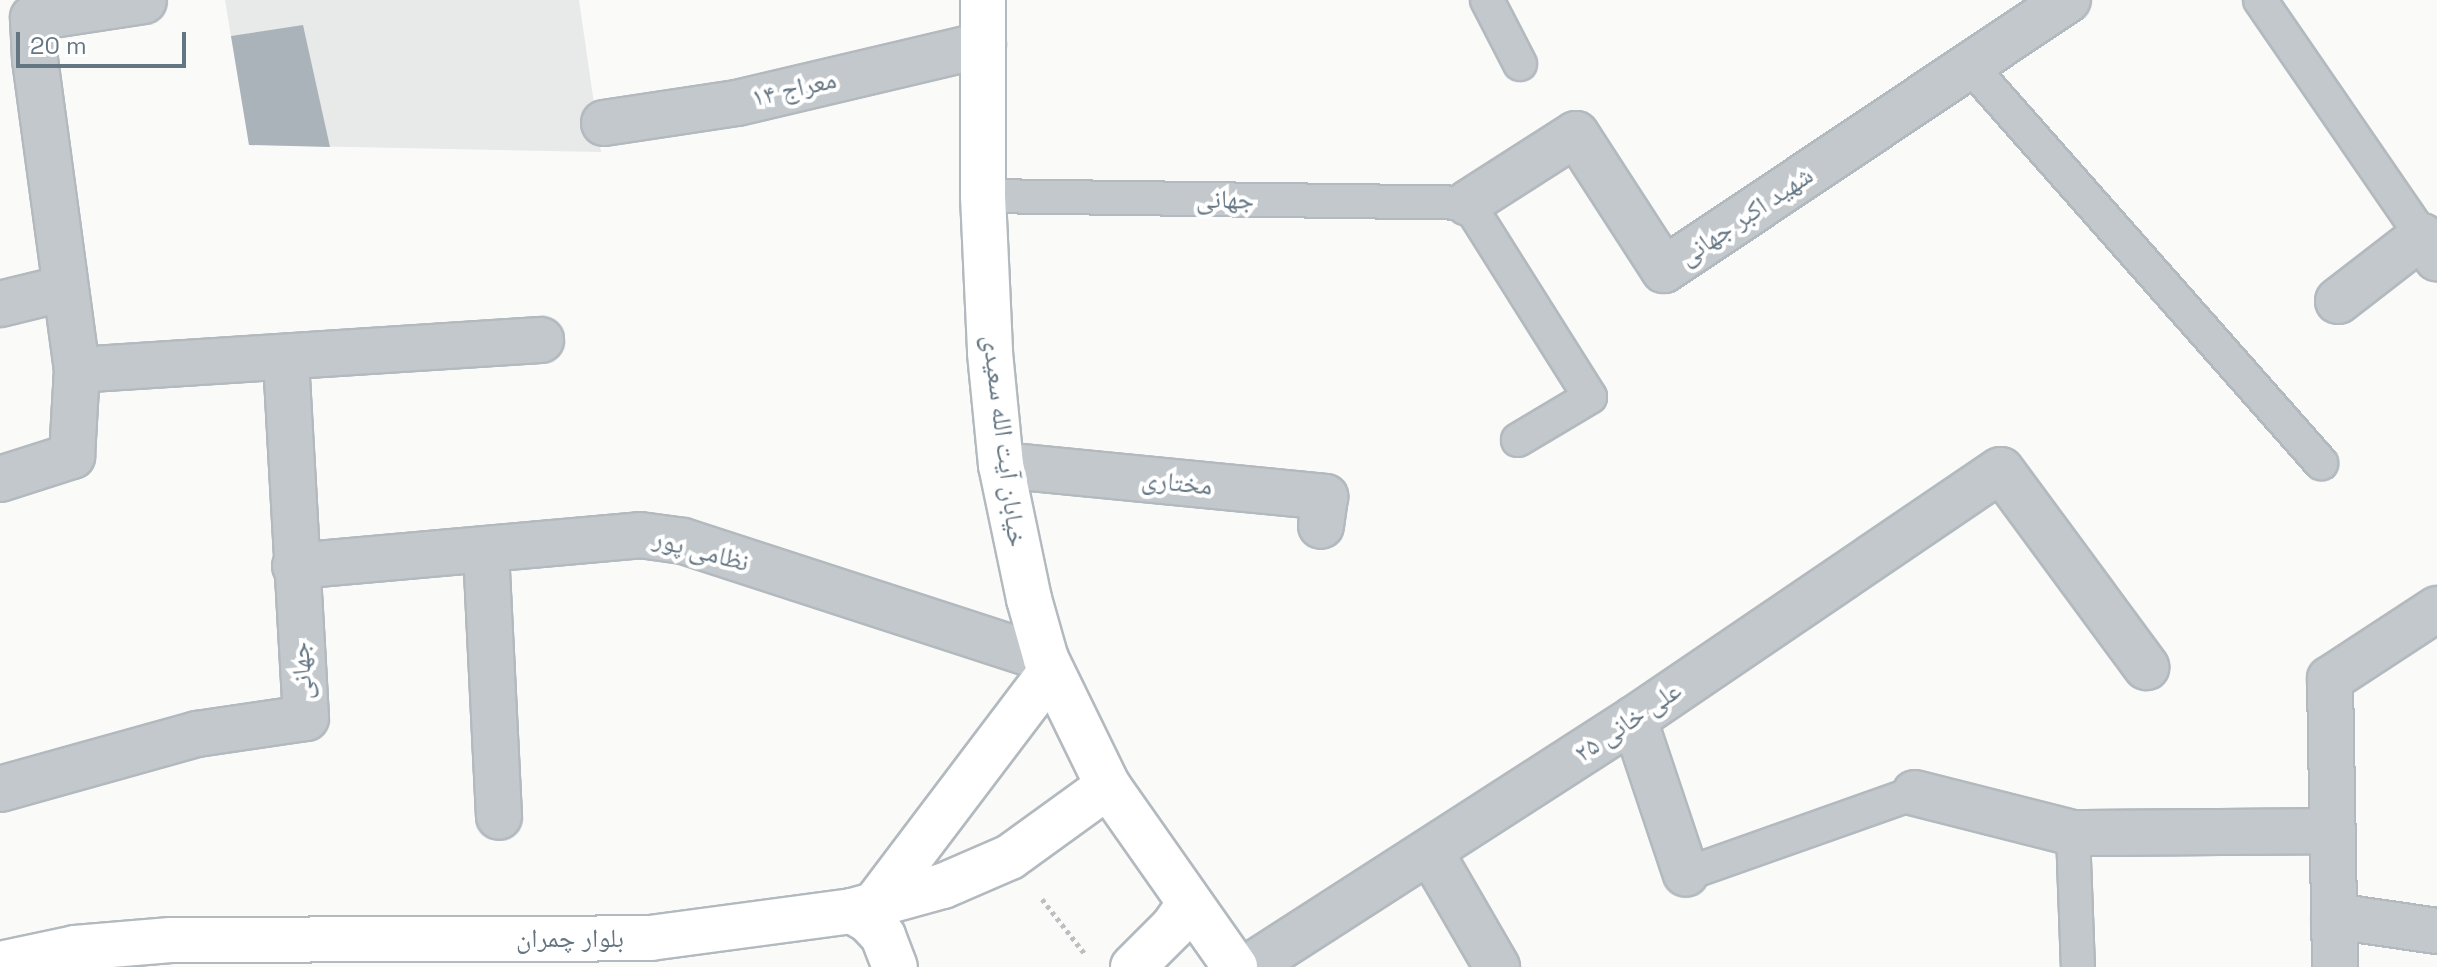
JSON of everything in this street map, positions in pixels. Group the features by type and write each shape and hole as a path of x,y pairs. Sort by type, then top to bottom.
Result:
{"main road":[{"name":"خیابان آیت الله سعیدی","path":"983,0 983,196 990,353 1001,465 1014,540 1048,665 1108,786 1235,967"},
{"path":"895,967 883,936 869,921 863,908 1048,665"},
{"name":"بلوار چمران","path":"0,964 75,948 171,940 650,938 863,908 943,886 1010,857 1108,786"},
{"path":"1133,967 1173,927 1190,903"}],"street":[{"name":"شهید اکبر جهانی","path":"1468,203 1576,134 1664,270 2068,0"},
{"path":"0,479 72,456 77,370 65,288 18,63 33,18 144,1"},
{"name":"معراج ۱۴","path":"604,123 737,103 983,45"},
{"path":"2338,301 2429,247"},
{"path":"0,304 65,288"},
{"path":"77,370 541,340"},
{"name":"جهانی","path":"0,789 197,734 306,718 295,566 286,358"},
{"name":"مختاری","path":"1001,465 1325,497 1321,526"},
{"name":"علی خانی ۲۵","path":"1249,967 1431,853 1634,719 2001,470 2146,667"},
{"name":"نظامی پور","path":"295,566 640,535 683,541 1048,665"},
{"path":"486,551 499,817"},
{"path":"2335,967 2330,679 2437,609"},
{"path":"1634,719 1686,874"},
{"path":"1915,793 2073,833 2333,831"},
{"path":"1431,853 1497,967"},
{"path":"2334,916 2437,931"}],"lane":[{"path":"1487,0 1520,64"},
{"path":"2260,0 2429,247"},
{"path":"1971,67 2321,463"},
{"name":"جهانی","path":"983,196 1468,203"},
{"path":"1468,203 1590,397 1518,440"},
{"path":"1686,874 1915,793"},
{"path":"2073,833 2078,967"}],"shaded area":[{"path":"225,0 579,0 601,152 249,145"}],"building":[{"path":"303,25 330,147 249,145 231,36"}]}
